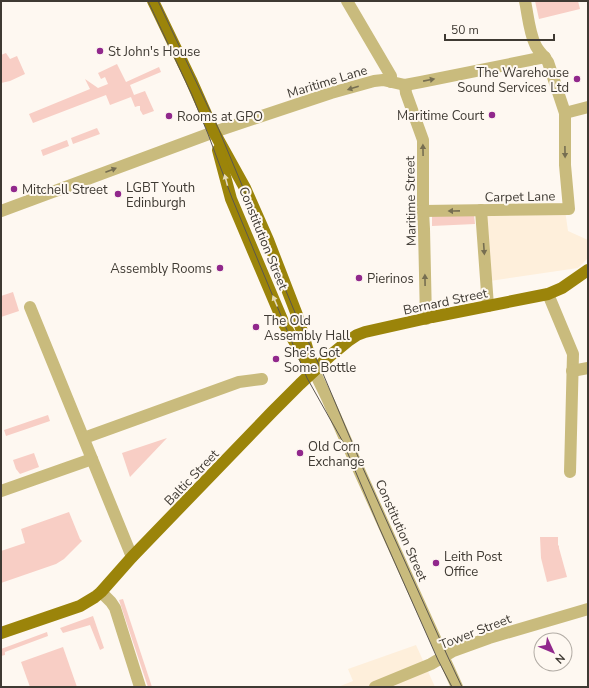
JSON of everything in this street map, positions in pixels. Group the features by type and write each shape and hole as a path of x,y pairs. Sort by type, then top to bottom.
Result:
{"main road":[{"name":"Constitution Street","path":"153,1 214,132 245,188 268,240 297,315 314,371"},
{"name":"Constitution Street","path":"214,132 231,199 284,324 314,371"},
{"name":"Bernard Street","path":"314,371 348,340 364,332 548,294 562,288 588,270"},
{"name":"Baltic Street","path":"1,633 80,606 101,592 132,557 272,412 314,371"}],"street":[{"path":"347,1 390,76 391,82"},
{"path":"526,1 531,33 535,45 548,62 565,113 588,107"},
{"name":"Maritime Lane","path":"214,132 331,93 374,82 383,80 405,85 545,57"},
{"name":"Maritime Street","path":"405,85 406,92 423,140 426,319"},
{"name":"Carpet Lane","path":"423,211 569,209 565,164 565,113"},
{"path":"1,211 214,132"},
{"path":"481,210 488,306"},
{"path":"548,294 573,354 570,472"},
{"path":"30,307 132,557"},
{"path":"572,371 588,368"},
{"name":"Constitution Street","path":"314,371 456,687"},
{"path":"84,438 239,382 262,379"},
{"path":"1,491 92,460"},
{"path":"101,592 115,608 140,687"},
{"name":"Tower Street","path":"375,687 431,664 453,652 489,638 588,608"}],"shaded area":[{"path":"535,1 578,1 580,9 539,19"},
{"path":"6,53 10,59 17,56 25,74 10,81 1,83 1,55"},
{"path":"117,64 126,82 159,67 161,72 130,85 134,95 145,91 154,111 143,115 140,110 140,106 135,107 131,97 110,105 106,95 33,123 29,114 90,89 85,79 98,88 108,84 105,77 101,79 98,73"},
{"path":"97,128 100,134 73,144 71,138"},
{"path":"67,140 69,146 43,156 41,150"},
{"path":"564,203 568,231 588,240 588,258 578,268 490,281 485,206"},
{"path":"474,215 475,224 432,226 432,216"},
{"path":"13,292 19,311 1,317 1,296"},
{"path":"48,415 50,421 6,436 4,430"},
{"path":"167,438 130,477 122,453"},
{"path":"34,453 39,467 20,474 16,469 13,460"},
{"path":"69,512 82,541 64,559 56,564 1,583 1,551 25,543 21,529"},
{"path":"540,537 558,537 558,545 567,577 547,582 541,558"},
{"path":"123,599 152,687 148,687 119,600"},
{"path":"93,616 104,648 100,650 90,625 63,633 60,628"},
{"path":"47,632 48,636 5,652 5,655 1,656 1,649"},
{"path":"416,645 435,687 338,687 353,681 348,669"},
{"path":"63,647 77,687 30,687 21,662"}],"tram line":[{"path":"148,1 192,95 232,198 307,378 343,442 438,660 452,687"},
{"path":"158,1 219,130 296,315 321,369 362,466 462,687"}],"place":[{"name":"St John's House","path":"100,51"},
{"name":"The Warehouse Sound Services Ltd","path":"577,79"},
{"name":"Maritime Court","path":"492,115"},
{"name":"Rooms at GPO","path":"169,116"},
{"name":"Mitchell Street","path":"14,189"},
{"name":"LGBT Youth Edinburgh","path":"118,194"},
{"name":"Assembly Rooms","path":"220,268"},
{"name":"Pierinos","path":"359,278"},
{"name":"The Old Assembly Hall","path":"256,327"},
{"name":"She's Got Some Bottle","path":"276,359"},
{"name":"Old Corn Exchange","path":"300,453"},
{"name":"Leith Post Office","path":"436,563"}]}
